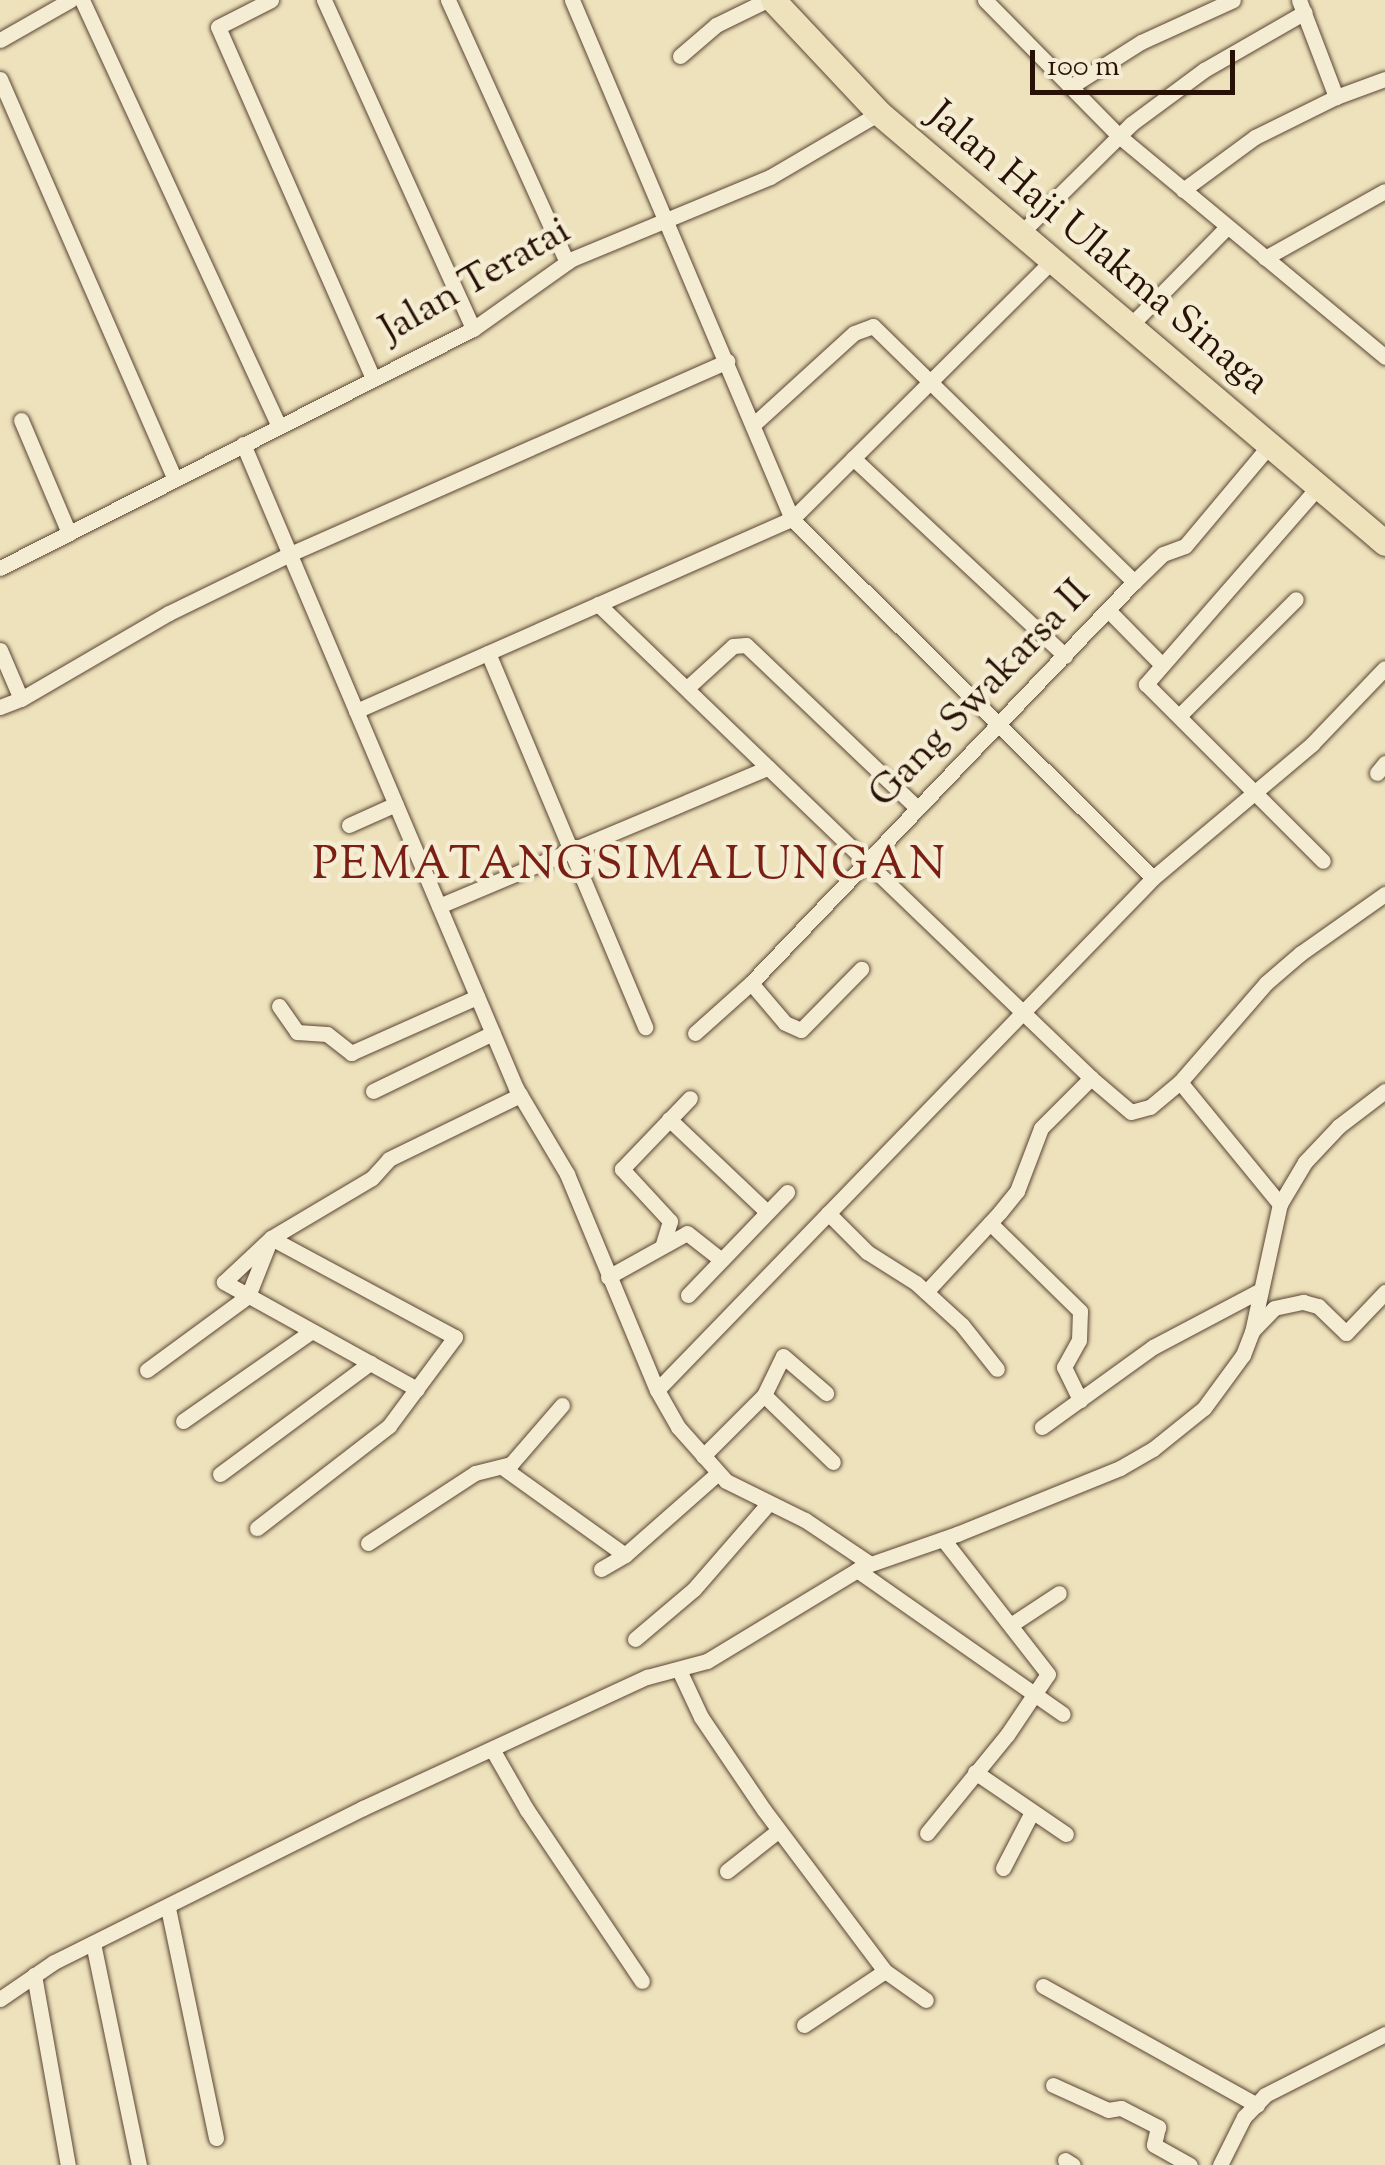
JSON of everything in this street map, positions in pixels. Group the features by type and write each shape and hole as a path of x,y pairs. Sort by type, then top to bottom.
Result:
{"main road":[{"name":"Jalan Haji Ulakma Sinaga","path":"770,0 879,113 1018,236 1385,544"}],"street":[{"path":"0,40 70,0"},
{"path":"82,0 279,426"},
{"path":"271,0 218,27 373,378"},
{"path":"324,0 474,329"},
{"path":"448,0 567,262"},
{"path":"572,0 792,519 1153,878"},
{"path":"680,56 716,25 770,0"},
{"path":"985,0 1119,136 1385,357"},
{"path":"1070,87 1140,42 1233,0"},
{"path":"1018,236 1119,136 1204,70 1302,6 1336,96"},
{"path":"0,79 174,479"},
{"path":"1184,190 1234,150 1336,96 1385,79"},
{"name":"Jalan Teratai","path":"0,568 474,329 567,262 781,171 879,113"},
{"path":"1265,258 1385,191"},
{"path":"1128,328 1227,226"},
{"path":"356,711 792,519 1050,262"},
{"path":"754,424 868,325 1134,582"},
{"path":"0,707 21,699 169,613 290,554 727,360"},
{"path":"21,420 69,533"},
{"path":"243,444 477,997 520,1095 567,1174 657,1390 717,1474 767,1505 804,1520 1064,1714"},
{"name":"Gang Swakarsa II","path":"695,1033 750,982 1134,582 1163,554 1186,546 1269,446"},
{"path":"853,458 1064,656"},
{"path":"1318,487 1160,663 1146,684 1323,861"},
{"path":"1179,716 1296,599"},
{"path":"598,604 1131,1112 1139,1113 1180,1082 1266,983 1385,894"},
{"path":"1108,610 1160,663"},
{"path":"687,688 733,646 746,645 917,808"},
{"path":"0,650 21,699"},
{"path":"488,653 534,753 570,851 646,1027"},
{"path":"657,1390 1153,878 1312,744 1385,668"},
{"path":"439,906 768,768"},
{"path":"349,825 396,804"},
{"path":"750,982 785,1023 801,1030 861,968"},
{"path":"280,1006 297,1032 327,1034 351,1053 477,997"},
{"path":"373,1091 493,1032"},
{"path":"926,1292 1016,1191 1041,1128 1091,1078"},
{"path":"1180,1082 1280,1204"},
{"path":"1252,1332 1257,1292 1280,1204 1322,1142 1385,1091"},
{"path":"417,1389 224,1282 272,1238 372,1178 389,1159 520,1095"},
{"path":"663,1244 670,1221 622,1169 690,1098"},
{"path":"669,1120 766,1212"},
{"path":"688,1295 787,1192"},
{"path":"828,1213 866,1252 926,1292 962,1324 996,1369"},
{"path":"990,1223 1080,1311 1079,1340 1064,1367 1080,1400"},
{"path":"608,1277 688,1233 720,1259"},
{"path":"146,1370 248,1296 272,1238"},
{"path":"257,1528 389,1426 456,1336 272,1238"},
{"path":"1042,1427 1153,1348 1257,1292"},
{"path":"0,1999 34,1974 93,1943 492,1749 646,1677 678,1670 746,1641 863,1567 1120,1468 1153,1450 1204,1408 1227,1380 1252,1332 1274,1308 1303,1302 1318,1306 1346,1333 1385,1292"},
{"path":"183,1421 312,1331"},
{"path":"703,1456 764,1394 783,1356 826,1392"},
{"path":"220,1474 370,1363"},
{"path":"764,1394 833,1462"},
{"path":"368,1543 475,1472 502,1467 519,1458 562,1405"},
{"path":"502,1467 624,1555"},
{"path":"602,1569 624,1555 717,1474"},
{"path":"635,1639 694,1589 767,1505"},
{"path":"927,1833 1048,1674 943,1538"},
{"path":"1012,1624 1059,1593"},
{"path":"678,1670 716,1741 884,1971 926,2000"},
{"path":"492,1749 527,1810 642,1981"},
{"path":"975,1772 1066,1834"},
{"path":"1003,1868 1032,1812"},
{"path":"727,1871 779,1830"},
{"path":"168,1908 216,2138"},
{"path":"93,1943 139,2165"},
{"path":"804,2026 884,1971"},
{"path":"34,1974 68,2165"},
{"path":"1043,1986 1257,2106"},
{"path":"1220,2165 1244,2118 1284,2083 1385,2034"},
{"path":"1052,2085 1108,2110 1121,2108 1158,2127 1155,2146 1190,2165"}],"district":[{"name":"PEMATANGSIMALUNGAN","path":"630,868"}]}
